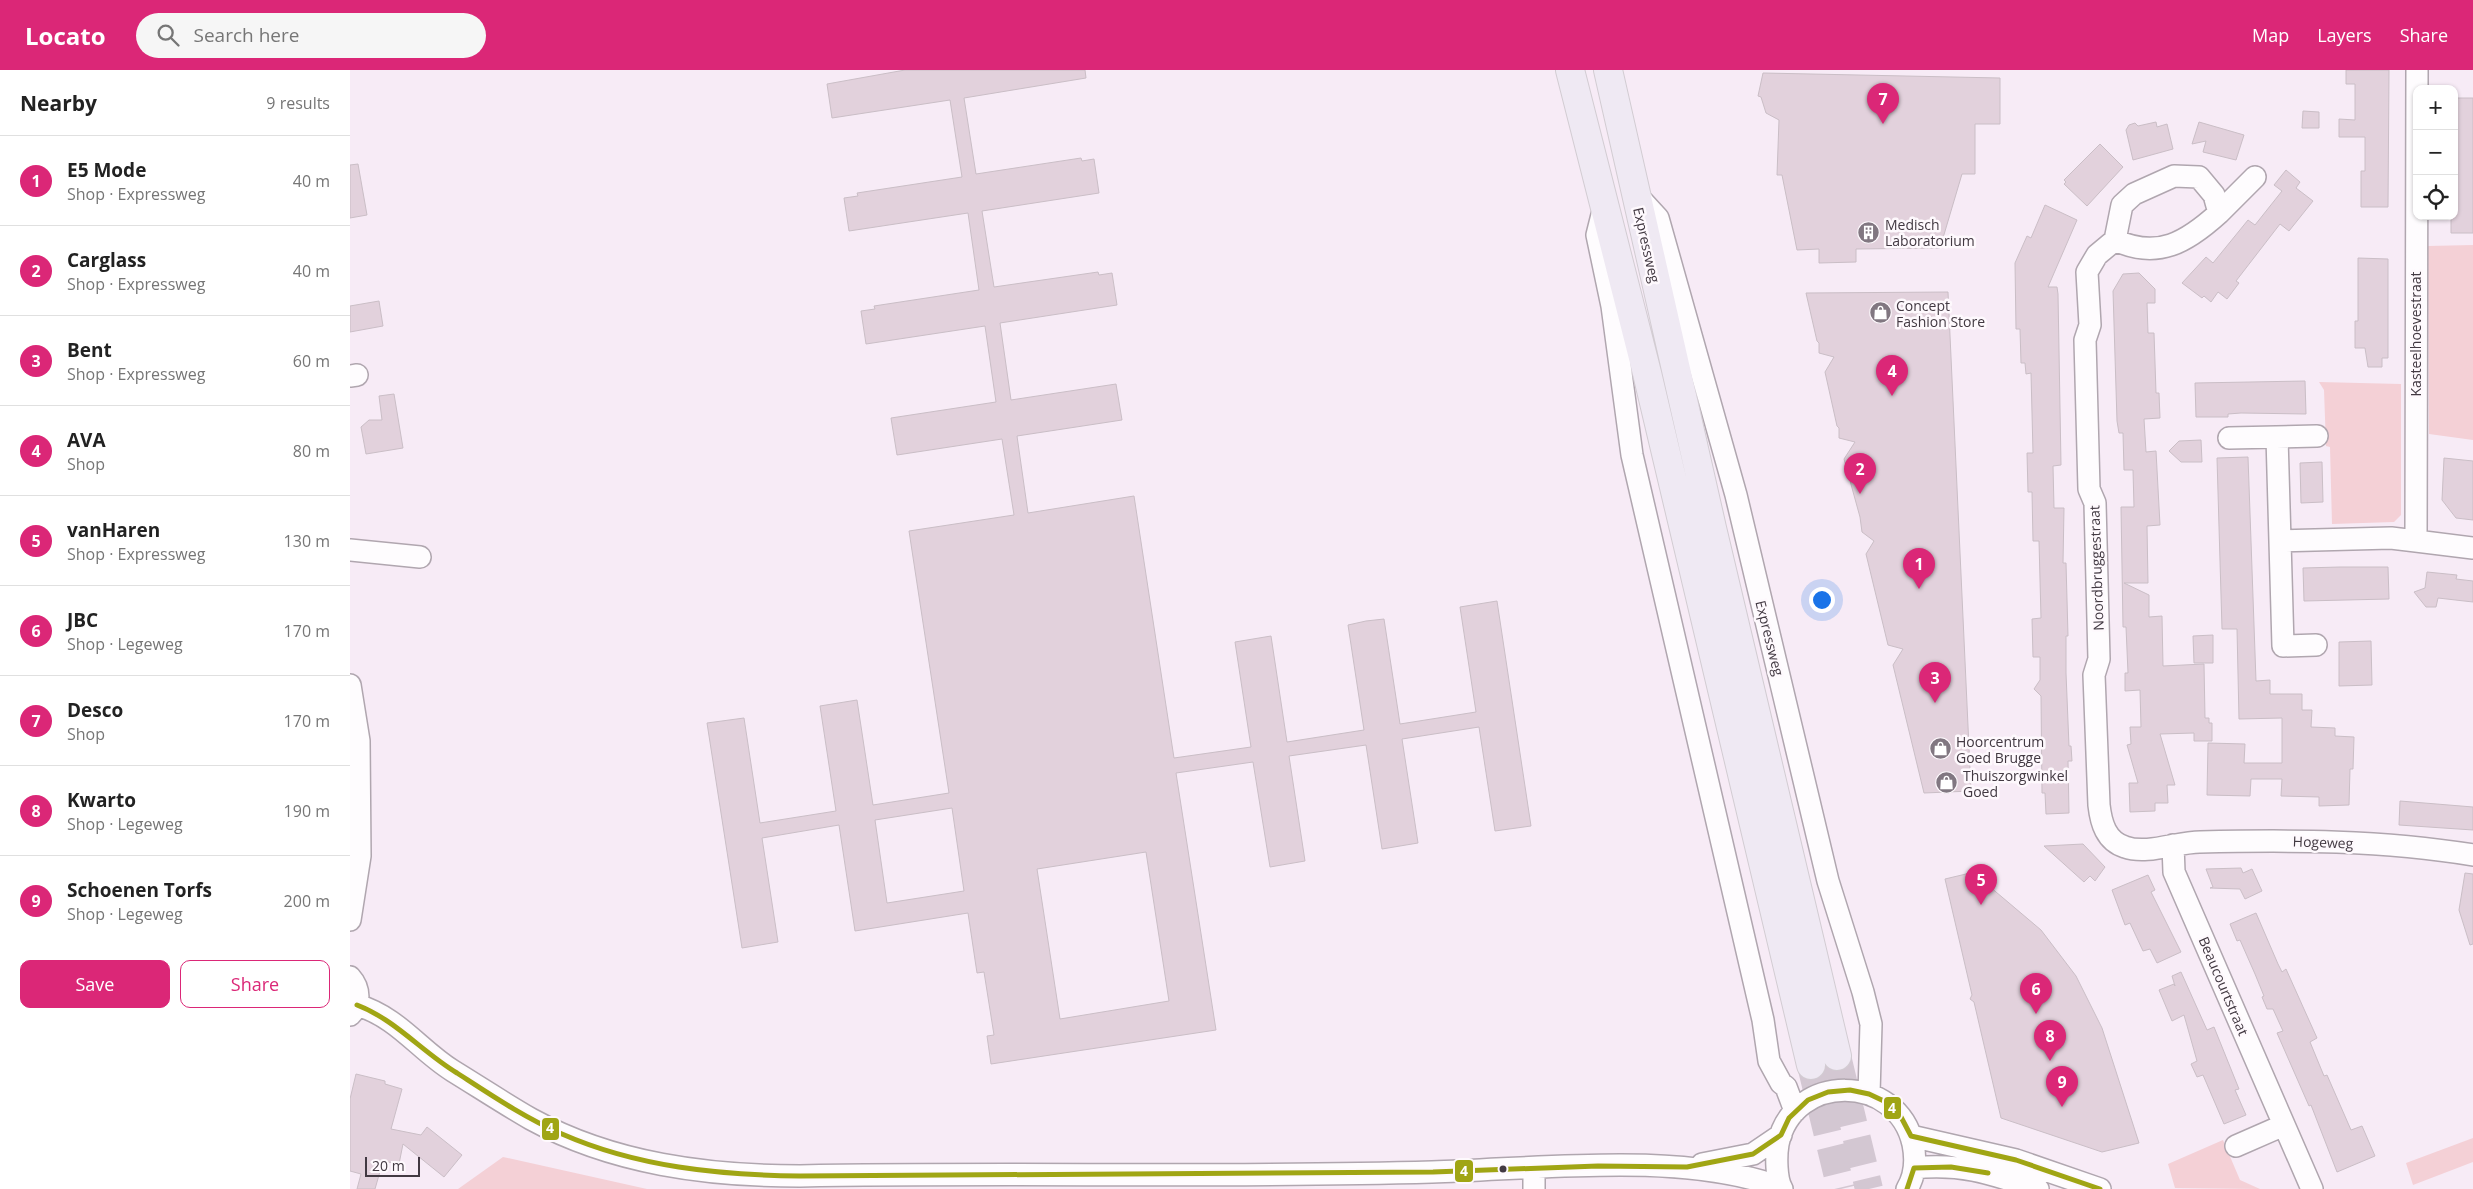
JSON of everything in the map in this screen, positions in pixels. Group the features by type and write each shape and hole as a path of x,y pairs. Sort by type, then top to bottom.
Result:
{"highway":[{"path":"1570,70 1647,373 1811,1065"},
{"name":"Expressweg","path":"1608,70 1635,193 1837,1056"}],"street":[{"name":"Kasteelhoevestraat","path":"2416,541 2417,70"},
{"path":"2219,214 2214,195 2199,177 2174,176 2134,194 2122,206 2116,240 2127,246 2160,249 2190,239 2219,214 2255,177"},
{"name":"Expressweg","path":"1635,193 1658,218 1736,496 1828,881 1863,992 1871,1024 1869,1094"},
{"path":"1604,207 1597,235 1612,306 1632,455 1764,1020 1769,1061 1781,1083 1786,1087 1795,1111"},
{"name":"Noordbruggestraat","path":"2116,240 2097,255 2087,272 2090,325 2085,340 2089,489 2095,503 2099,659 2094,676 2101,821 2110,838 2127,848 2142,849 2173,845"},
{"path":"2229,438 2317,436"},
{"path":"2277,437 2283,646 2316,645"},
{"path":"2281,541 2391,538 2473,548"},
{"path":"350,550 420,557"},
{"path":"350,685 355,742 360,856 350,920"},
{"name":"Hogeweg","path":"2173,845 2197,842 2300,840 2419,846 2473,856"},
{"name":"Beaucourtstraat","path":"2173,845 2174,872 2312,1189"},
{"path":"350,977 358,993 354,1010 377,1011 447,1067 532,1119 578,1140 626,1156 677,1167 800,1183 1424,1172 1534,1168 1687,1167 1756,1178 1781,1188 1776,1152 1781,1135 1795,1111 1808,1100 1828,1092 1850,1090 1869,1094 1886,1102 1901,1118 1911,1136 1914,1151 1914,1168 1907,1189"},
{"path":"2236,1146 2284,1126"},
{"path":"1687,1167 1753,1154 1781,1135"},
{"path":"1911,1136 2016,1160 2100,1189"},
{"path":"1914,1168 1941,1165 1969,1168 2038,1189"},
{"path":"1534,1168 1534,1189"}],"shaded area":[{"path":"2473,245 2473,440 2429,434 2428,246"},
{"path":"2319,382 2401,384 2401,515 2394,522 2332,524 2330,447 2326,446 2324,390"},
{"path":"2473,1138 2473,1162 2413,1185 2406,1163"},
{"path":"2223,1140 2240,1180 2260,1189 2175,1188 2168,1164"},
{"path":"503,1157 647,1189 458,1189"}],"building":[{"path":"905,70 1085,70 1086,78 964,98 976,174 1081,158 1082,161 1094,159 1099,193 982,211 994,287 1098,272 1099,275 1112,273 1117,305 1000,323 1011,400 1116,384 1122,420 1017,436 1028,513 1134,496 1174,758 1251,747 1235,642 1271,636 1287,742 1364,730 1348,625 1366,621 1384,619 1400,724 1476,712 1460,607 1497,601 1531,826 1495,831 1479,727 1402,739 1418,843 1382,849 1366,745 1289,756 1305,861 1270,867 1253,762 1176,773 1216,1030 991,1064 987,1036 994,1035 984,972 977,973 968,913 855,931 839,825 762,838 778,942 742,948 707,723 744,718 760,823 836,811 820,706 857,700 873,805 949,793 909,531 1014,515 1002,439 897,455 891,418 996,402 985,326 866,344 861,311 875,309 874,306 979,290 968,213 849,231 844,198 858,196 857,193 962,177 950,100 832,118 827,84","holes":["952,808 964,891 887,903 875,820","1146,852 1169,1001 1060,1019 1037,869"]},
{"path":"2346,70 2389,70 2388,207 2361,207 2361,171 2365,171 2365,137 2339,137 2339,119 2355,120 2355,84 2346,84"},
{"path":"1763,73 2000,78 2000,124 1975,124 1975,174 1962,174 1940,248 1856,249 1856,262 1819,263 1819,249 1797,250 1782,175 1777,175 1779,120 1766,113 1761,97 1758,96"},
{"path":"2458,98 2473,98 2473,233 2451,233 2451,220 2458,220"},
{"path":"2303,111 2319,112 2319,128 2302,128"},
{"path":"2156,122 2157,127 2167,124 2173,149 2133,160 2126,130 2129,125 2135,123 2138,126"},
{"path":"2199,122 2244,135 2236,160 2203,152 2206,141 2192,144"},
{"path":"2100,144 2123,167 2087,206 2064,184 2066,182 2064,180"},
{"path":"358,164 367,215 350,218 350,165"},
{"path":"2286,170 2300,182 2296,188 2313,201 2289,231 2280,224 2236,281 2239,283 2227,299 2218,292 2211,302 2204,296 2202,298 2182,283 2206,257 2213,263 2248,220 2255,225 2282,191 2274,185"},
{"path":"2045,205 2077,220 2048,287 2057,287 2058,294 2061,465 2053,466 2054,508 2064,508 2063,563 2066,563 2068,636 2066,636 2066,673 2069,746 2071,746 2072,761 2068,761 2069,813 2046,814 2045,793 2042,793 2041,696 2034,689 2040,680 2040,657 2033,657 2032,619 2041,618 2039,541 2033,541 2032,492 2028,492 2027,453 2033,453 2031,373 2026,374 2025,363 2021,363 2020,329 2016,329 2015,263 2027,236 2031,238"},
{"path":"2358,258 2388,259 2388,358 2382,358 2382,367 2368,367 2365,348 2355,348 2355,321 2358,321"},
{"path":"2139,273 2155,289 2155,303 2147,303 2148,333 2154,333 2156,393 2159,393 2160,418 2144,419 2146,452 2156,451 2160,525 2147,526 2148,583 2124,583 2149,595 2149,617 2162,616 2163,666 2204,664 2205,718 2209,718 2209,723 2212,723 2212,741 2194,741 2194,733 2160,734 2175,785 2167,785 2168,803 2155,803 2155,811 2130,812 2129,783 2138,783 2127,745 2131,744 2130,727 2141,727 2140,690 2125,691 2125,673 2128,673 2126,627 2123,627 2121,507 2134,507 2133,470 2124,470 2123,433 2119,433 2117,421 2113,291 2123,274"},
{"path":"1948,292 1971,791 1924,793 1893,665 1903,649 1888,645 1866,554 1874,541 1862,532 1860,517 1844,459 1855,442 1839,438 1839,428 1825,372 1834,357 1819,353 1819,343 1806,293"},
{"path":"379,301 383,326 350,332 350,306"},
{"path":"2305,381 2306,414 2241,413 2228,414 2228,417 2196,417 2195,383"},
{"path":"394,394 403,448 366,454 361,427 369,420 382,420 379,396"},
{"path":"2201,440 2202,462 2181,462 2169,451 2179,441"},
{"path":"2248,457 2256,681 2270,680 2270,694 2302,694 2302,710 2312,710 2311,727 2335,728 2335,736 2354,737 2353,769 2350,769 2349,805 2319,806 2319,797 2281,796 2282,779 2251,779 2250,796 2207,795 2208,743 2245,744 2244,763 2282,763 2282,718 2239,719 2237,629 2222,629 2217,458"},
{"path":"2444,458 2473,461 2473,520 2456,518 2442,500"},
{"path":"2322,462 2323,502 2301,503 2300,463"},
{"path":"2388,567 2389,599 2304,601 2303,568"},
{"path":"2427,572 2457,575 2456,579 2473,581 2473,602 2438,598 2436,607 2426,607 2414,592 2425,588"},
{"path":"2213,635 2213,663 2194,663 2193,636"},
{"path":"2371,641 2372,685 2339,686 2339,642"},
{"path":"2400,801 2473,807 2473,830 2399,825"},
{"path":"2083,844 2105,867 2095,881 2090,876 2084,882 2044,846"},
{"path":"2241,868 2243,873 2252,869 2262,891 2245,899 2240,889 2210,888 2213,887 2206,869"},
{"path":"1970,870 2041,930 2076,976 2102,1028 2139,1143 2102,1152 2001,1118 1974,1002 1970,999 1972,995 1945,879 1966,874"},
{"path":"2465,873 2473,874 2473,944 2470,945 2459,910"},
{"path":"2148,875 2155,890 2151,892 2181,952 2157,963 2150,949 2143,951 2130,923 2125,925 2112,890"},
{"path":"2256,913 2278,964 2282,972 2286,969 2317,1038 2310,1042 2324,1076 2327,1075 2351,1130 2362,1126 2375,1156 2337,1172 2311,1105 2309,1106 2277,1033 2283,1031 2273,1009 2267,1009 2255,974 2240,940 2237,941 2230,924"},
{"path":"2181,972 2207,1030 2214,1027 2239,1089 2235,1090 2246,1115 2224,1124 2203,1075 2197,1077 2191,1064 2197,1061 2184,1015 2172,1021 2159,990 2174,984 2175,986 2172,976"},
{"path":"356,1074 385,1081 385,1084 402,1089 391,1129 421,1135 427,1127 462,1155 444,1177 403,1144 399,1164 383,1161 375,1189 357,1189 361,1174 350,1171 350,1099"}],"tunnel":[{"path":"1837,1056 1869,1189"},
{"path":"1811,1065 1841,1189"}],"transit line":[{"name":"4","path":"357,1005 384,1019 444,1065 548,1128 590,1145 619,1154 649,1162 709,1171 800,1176 1433,1172 1598,1166 1687,1167 1753,1154 1781,1135 1789,1118 1808,1100 1828,1092 1850,1090 1869,1094 1886,1102 1901,1117 1911,1136 2016,1160 2100,1189"},
{"name":"4","path":"1907,1189 1914,1168 1951,1167 1988,1173"}],"place":[{"name":"Desco","path":"1883,124"},
{"name":"Medisch Laboratorium","path":"1869,232"},
{"name":"Concept Fashion Store","path":"1880,313"},
{"name":"AVA","path":"1892,396"},
{"name":"Carglass","path":"1860,494"},
{"name":"E5 Mode","path":"1919,589"},
{"name":"Bent","path":"1935,703"},
{"name":"Hoorcentrum Goed Brugge","path":"1940,749"},
{"name":"Thuiszorgwinkel Goed","path":"1947,783"},
{"name":"vanHaren","path":"1981,905"},
{"name":"JBC","path":"2036,1014"},
{"name":"Kwarto","path":"2050,1061"},
{"name":"Schoenen Torfs","path":"2062,1107"}]}
